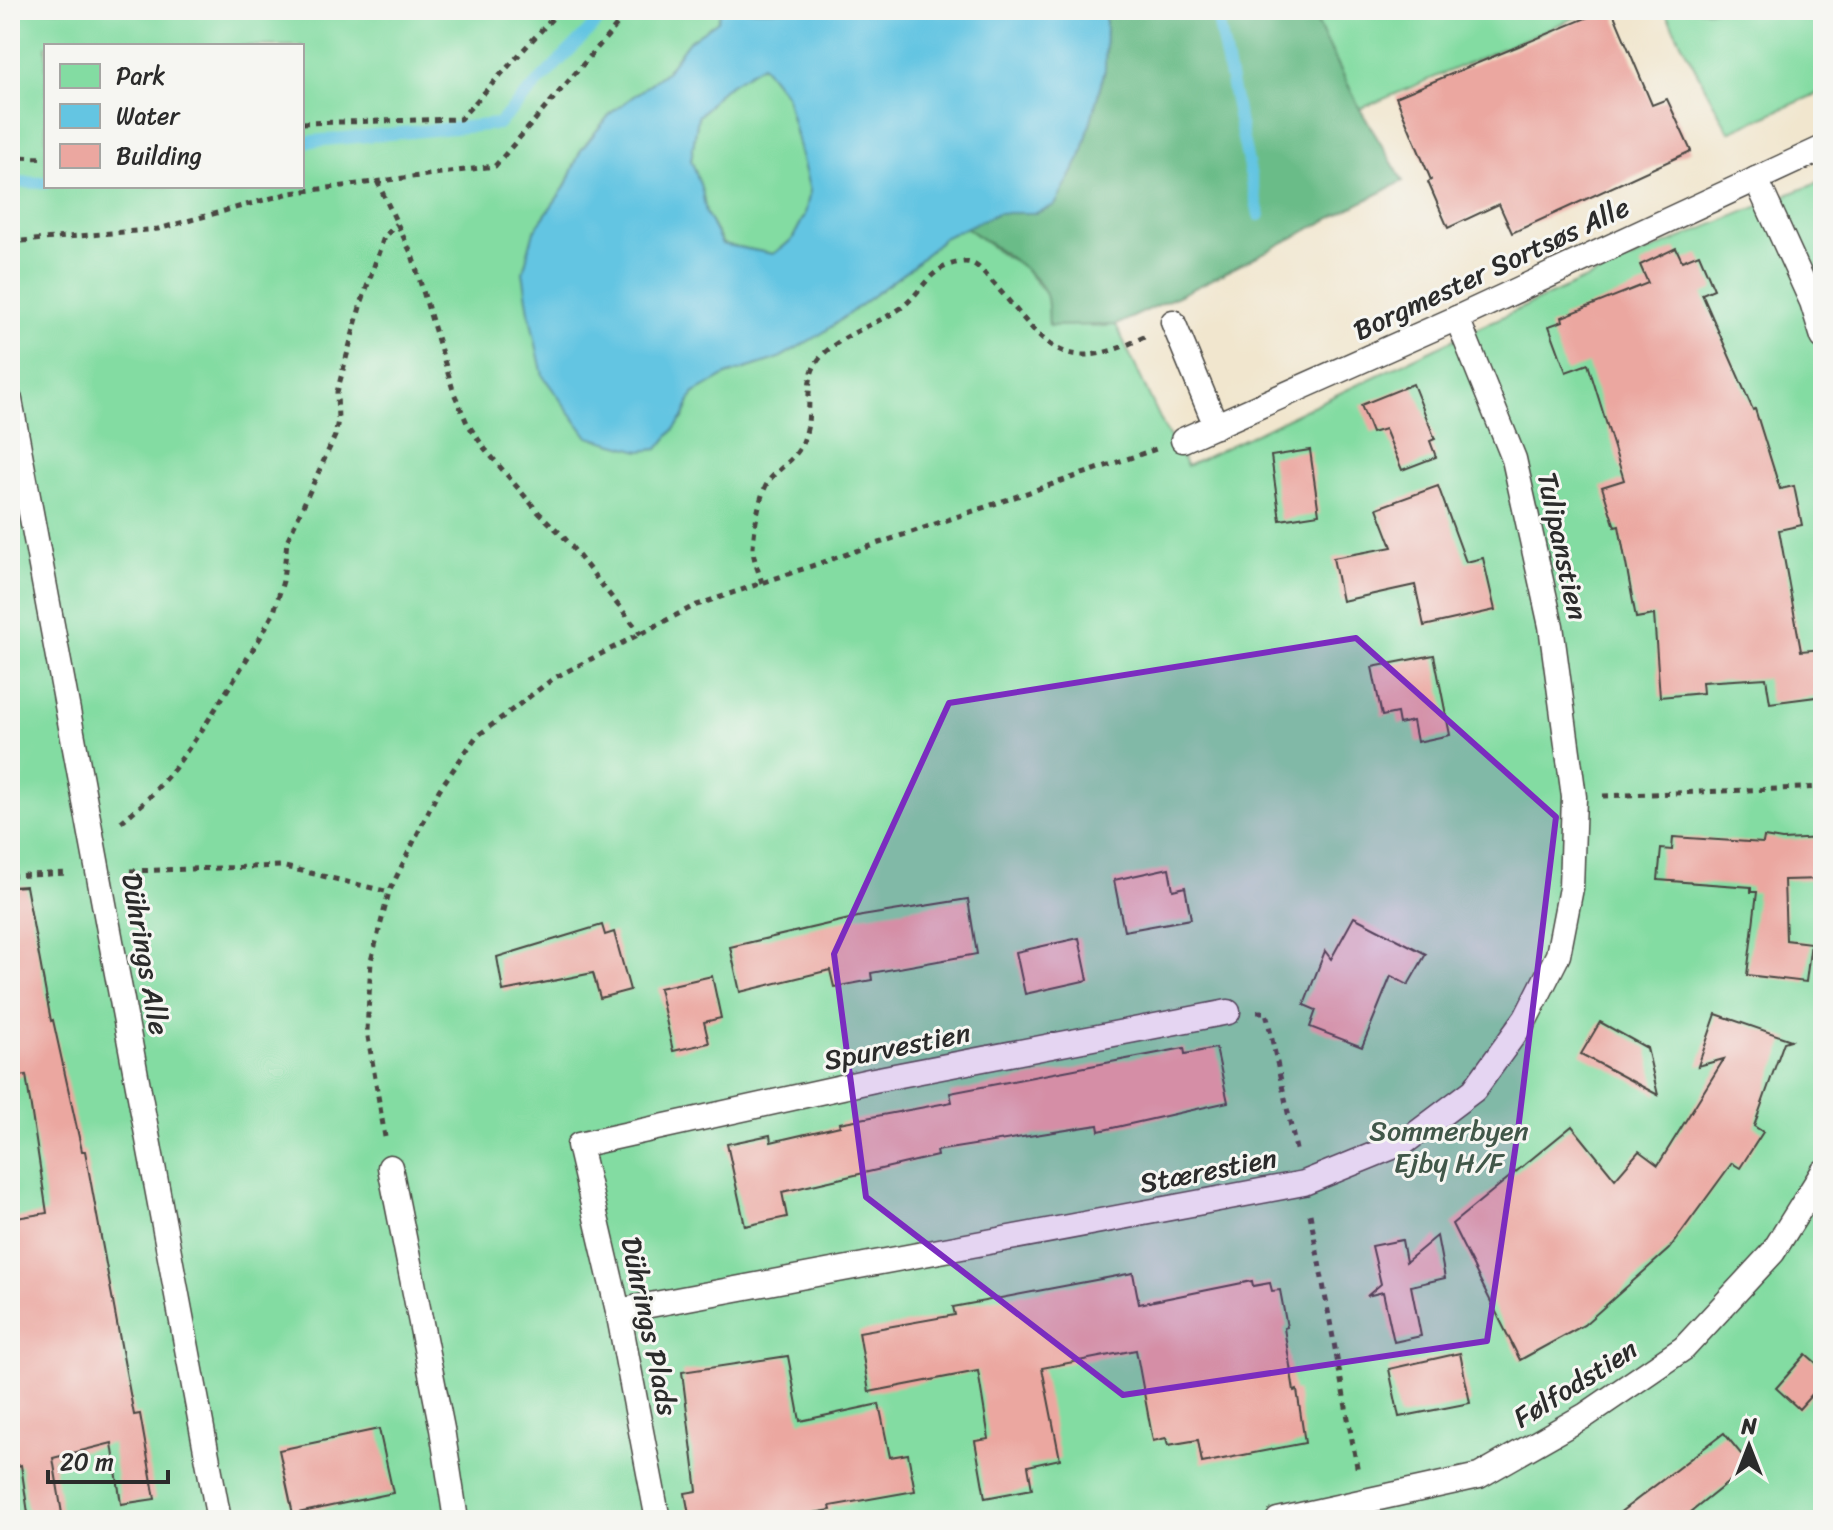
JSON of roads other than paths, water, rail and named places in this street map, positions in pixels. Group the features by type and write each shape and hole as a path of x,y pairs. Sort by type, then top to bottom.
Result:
{"lane":[{"name":"Borgmester Sortsøs Alle","path":"1183,440 1457,318 1823,148"},
{"path":"1756,179 1812,302 1823,337"},
{"name":"Tulipanstien","path":"1457,318 1514,459 1551,626 1574,797"},
{"path":"1173,322 1216,426"},
{"name":"Dührings Alle","path":"10,400 219,1520"},
{"name":"Stærestien","path":"618,1311 1304,1183 1405,1142 1474,1090 1526,1018 1558,955 1571,888 1574,797"},
{"name":"Spurvestien","path":"579,1145 874,1080 1228,1012"},
{"name":"Dührings Plads","path":"579,1145 618,1311 658,1520"},
{"path":"390,1167 442,1429 456,1520"},
{"name":"Følfodstien","path":"1278,1520 1479,1476 1586,1415 1684,1348 1773,1252 1823,1172"}],"water":[{"path":"721,10 1103,10 1106,22 1105,69 1081,157 1055,205 1036,213 998,213 943,238 913,266 824,332 779,358 726,375 693,394 683,418 658,449 640,451 588,437 543,376 523,272 534,231 565,187 581,150 611,113 666,72 688,42 718,21","holes":["762,65 786,95 810,191 805,215 792,240 773,254 722,244 706,213 702,190 691,160 698,117 723,89"]}],"waterway":[{"path":"304,142 498,124 609,10"},
{"path":"1216,10 1259,215"},
{"path":"10,182 44,183"}],"park label":[{"name":"Sommerbyen Ejby H/F","path":"1449,1146"}]}
